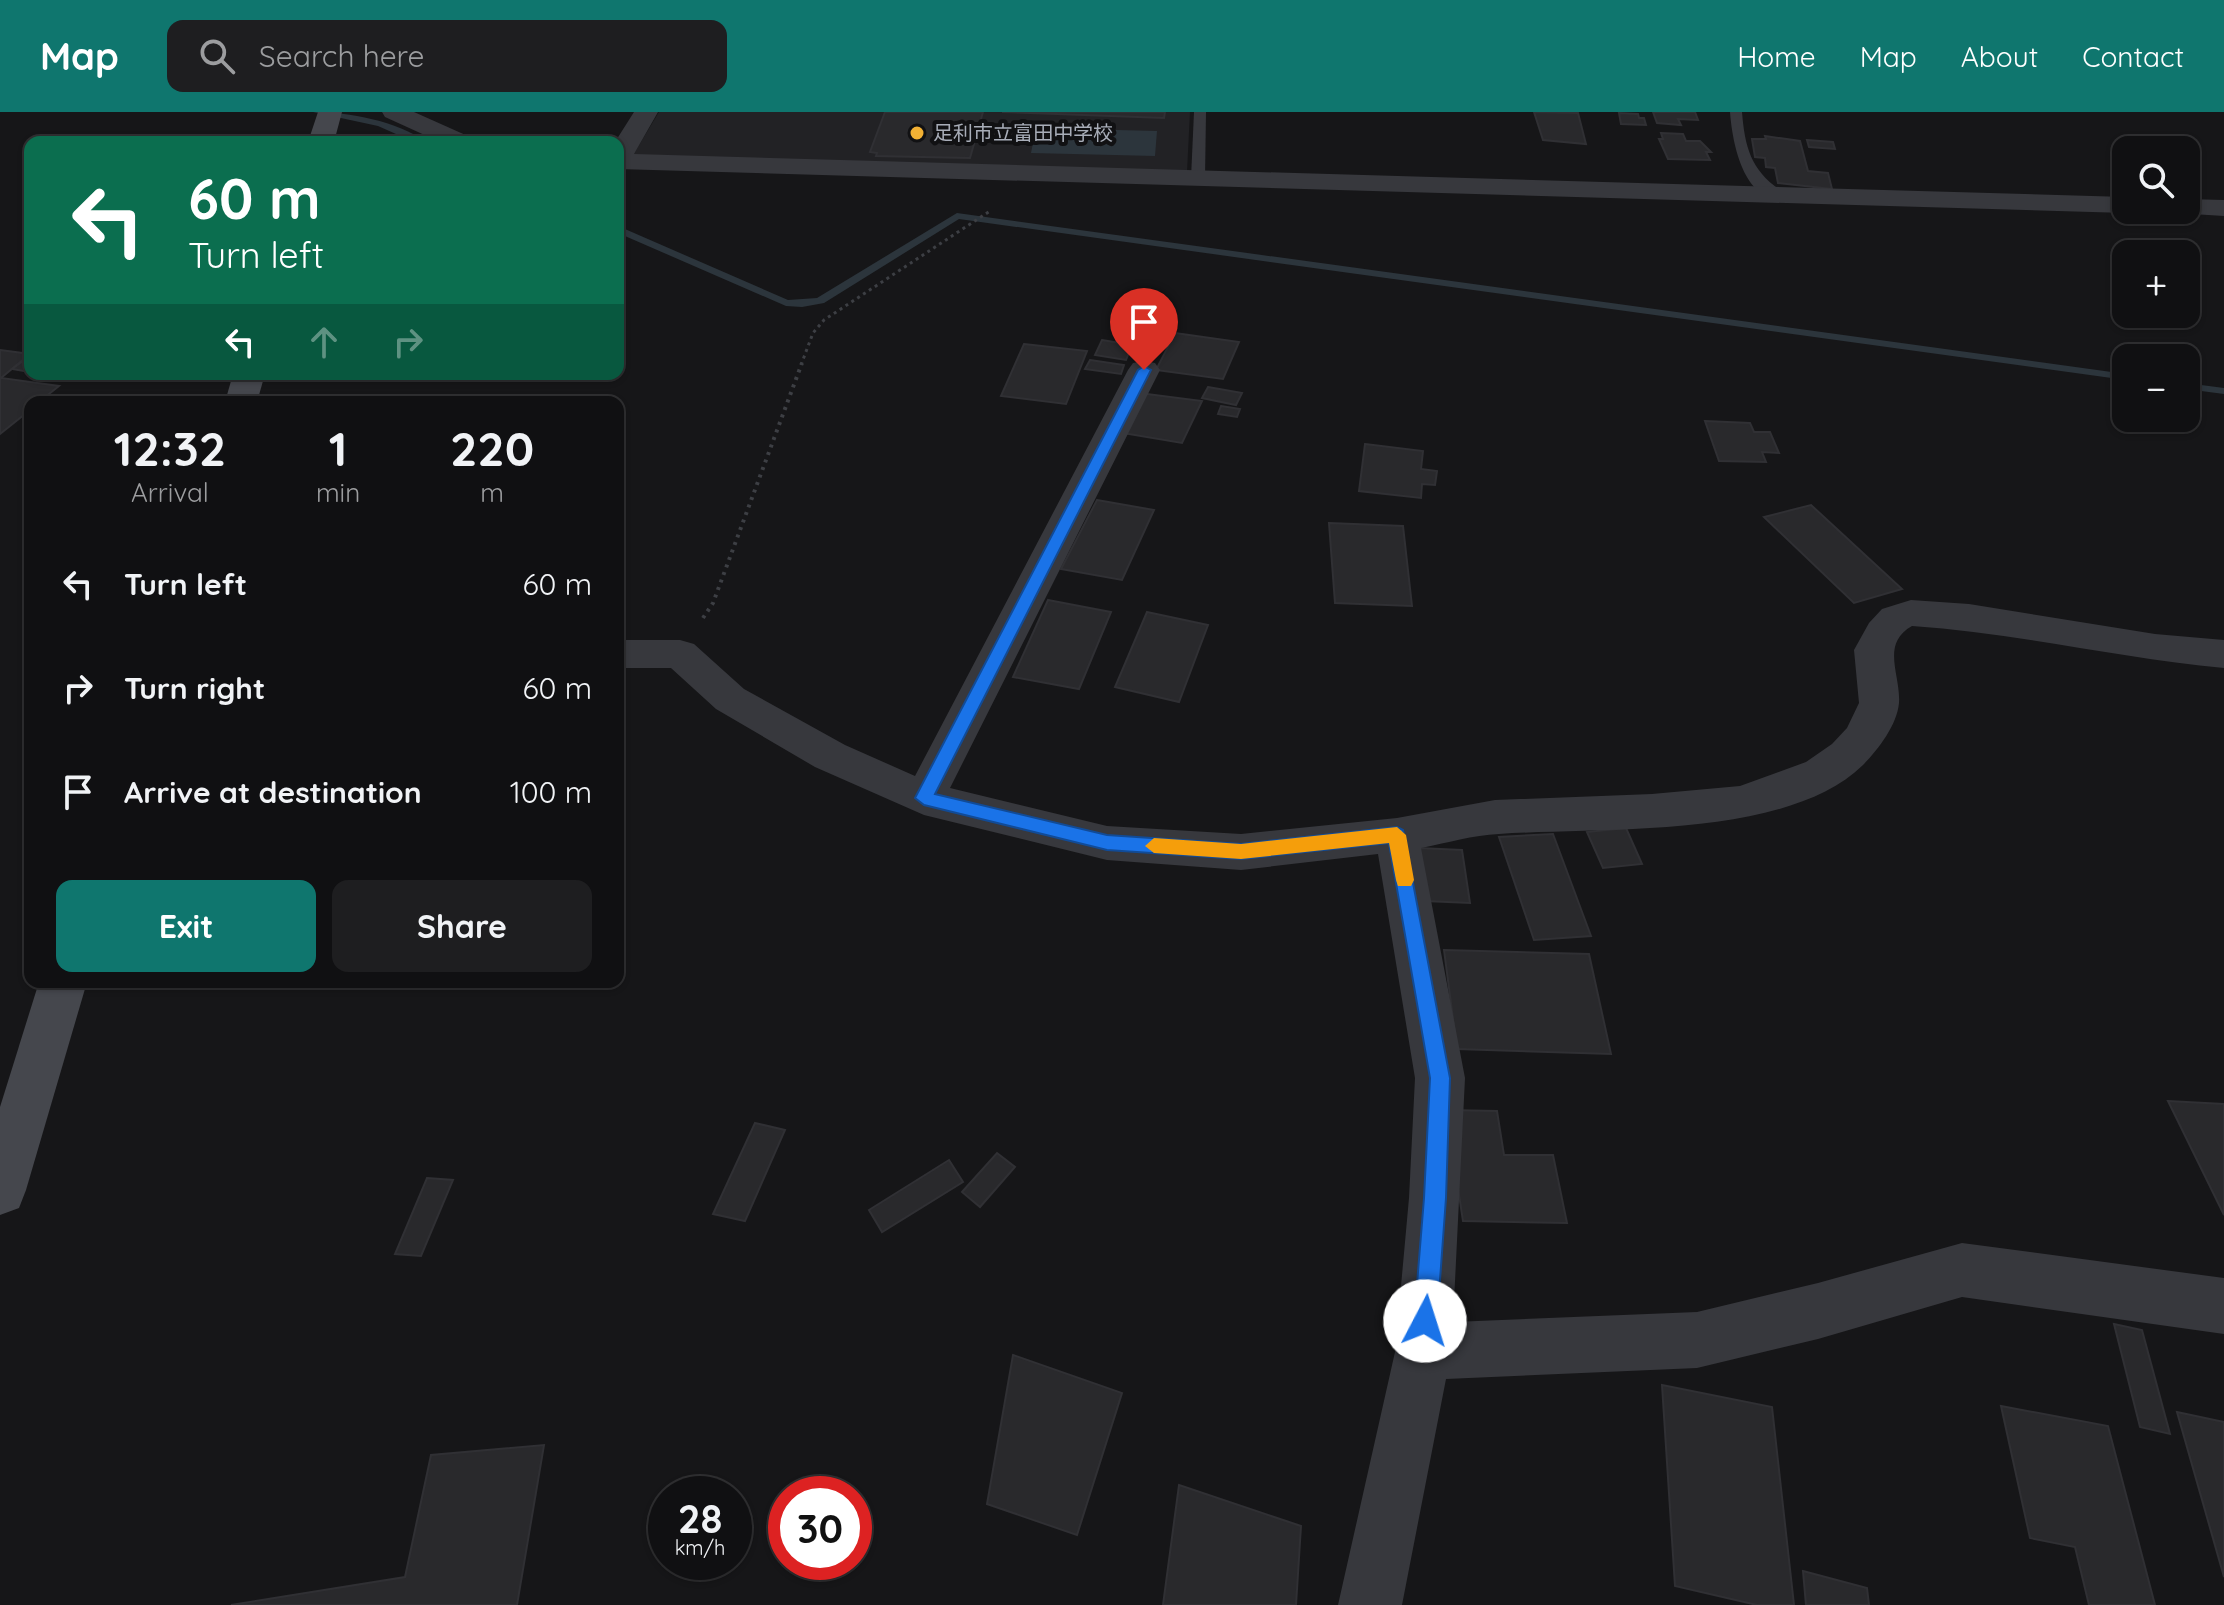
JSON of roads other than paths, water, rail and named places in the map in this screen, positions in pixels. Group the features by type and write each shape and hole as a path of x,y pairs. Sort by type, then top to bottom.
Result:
{"street":[{"path":"323,136 330,112"},
{"path":"394,112 448,136"},
{"path":"624,150 646,112"},
{"path":"624,160 2112,205"},
{"path":"2200,207 2224,208"},
{"path":"924,798 1144,370"},
{"path":"624,654 680,654 730,699 830,756 924,798 1107,843 1241,852 1397,835 1495,817 1652,811 1740,803 1786,789 1821,773 1847,755 1861,739 1873,722 1879,703 1873,650 1882,632 1895,618 1911,613 1958,616 2084,639 2224,654"},
{"path":"1370,1605 1423,1352 1435,1198 1440,1078 1397,835"},
{"path":"0,1190 61,988"},
{"path":"1423,1352 1697,1340 1818,1311 1962,1270 2224,1306"}],"lane":[{"path":"1198,178 1200,112"},
{"path":"1736,112 1743,161 1758,183 1778,195"}],"waterway":[{"path":"317,112 380,124 408,136"},
{"path":"624,232 786,303 820,301 957,216 2112,375"},
{"path":"2200,388 2224,391"}],"place":[{"name":"足利市立富田中学校","path":"917,133"}]}
